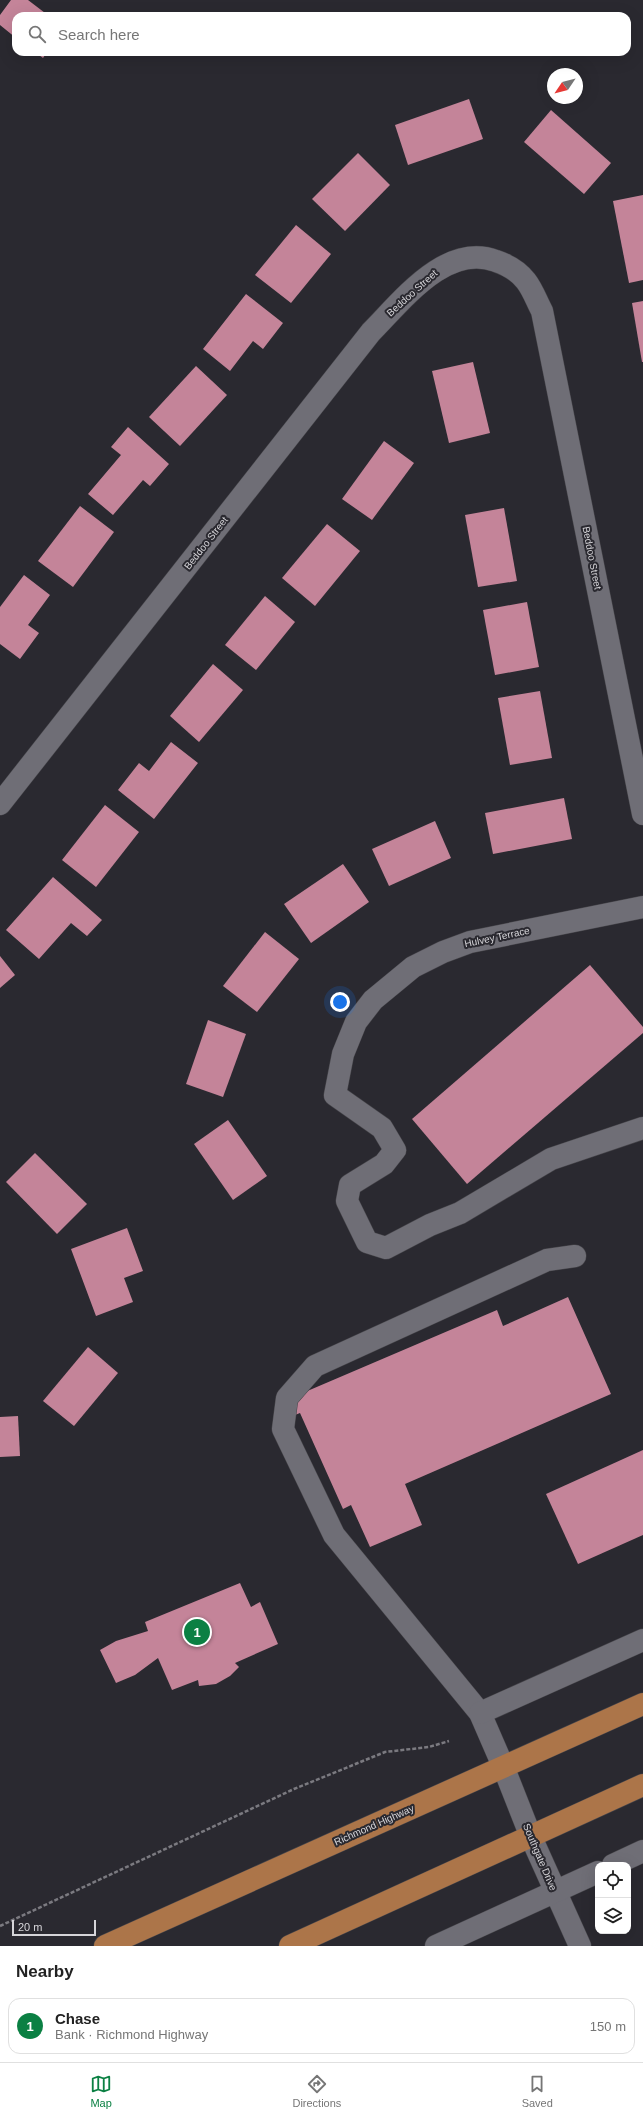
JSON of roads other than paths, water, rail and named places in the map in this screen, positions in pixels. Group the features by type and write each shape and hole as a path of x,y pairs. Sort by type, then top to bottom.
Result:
{"highway":[{"name":"Richmond Highway","path":"105,1946 643,1704"},
{"path":"290,1946 643,1785"}],"street":[{"name":"Beddoo Street","path":"0,804 371,332 409,293 441,267 458,259 473,256 497,261 518,273 527,282 542,311 643,814"},
{"name":"Hulvey Terrace","path":"643,908 470,942 443,952 414,967 373,1000 356,1022 343,1054 336,1095 382,1128 395,1150 384,1164 350,1185 347,1201 367,1242 386,1248 430,1225 460,1213 552,1159 643,1128"},
{"name":"Southgate Drive","path":"575,1256 547,1260 315,1366 287,1398 283,1429 334,1535 480,1713 531,1837 580,1946"},
{"path":"480,1713 643,1640"},
{"path":"619,1862 643,1851"},
{"path":"436,1946 595,1873"}],"place":[{"name":"Chase","path":"197,1632"}]}
